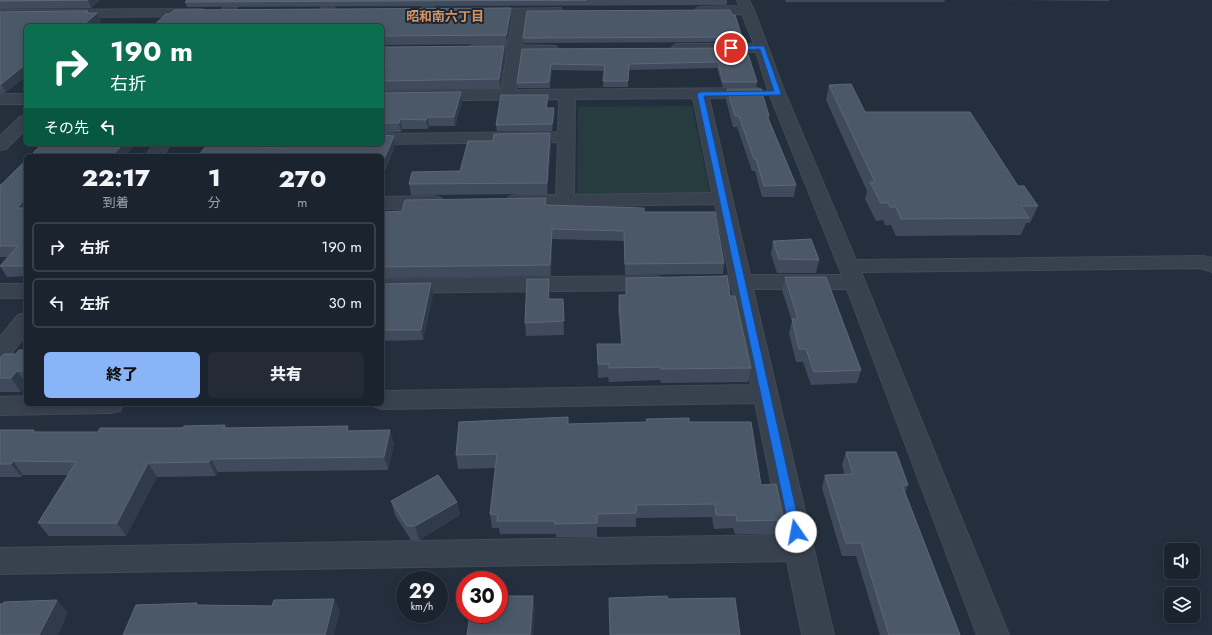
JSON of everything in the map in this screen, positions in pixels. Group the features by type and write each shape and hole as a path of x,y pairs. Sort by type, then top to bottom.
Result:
{"street":[{"path":"0,27 37,0"},
{"path":"129,24 155,0"},
{"path":"324,12 332,0"},
{"path":"685,11 745,5 762,48 777,93 852,274 993,635"},
{"path":"0,14 226,12 239,6"},
{"path":"411,12 429,6 442,12"},
{"path":"466,12 568,11"},
{"path":"309,12 340,12"},
{"path":"508,95 520,12"},
{"path":"666,48 762,48"},
{"path":"460,49 563,49"},
{"path":"384,96 777,93"},
{"path":"700,94 818,635"},
{"path":"565,201 567,95"},
{"path":"0,100 24,99"},
{"path":"0,144 24,122"},
{"path":"384,138 566,137"},
{"path":"502,202 723,198"},
{"path":"384,203 454,202"},
{"path":"710,282 742,282 852,274 1203,262 1212,266"},
{"path":"384,286 678,282"},
{"path":"0,291 24,291"},
{"path":"0,352 24,322"},
{"path":"384,400 766,394"},
{"path":"0,406 24,406"},
{"path":"0,561 799,548"}],"green space":[{"path":"692,106 710,193 577,195 578,107"}],"building":[{"path":"0,0 88,0 0,1"},
{"path":"187,0 586,0 185,2"},
{"path":"511,8 506,35 384,36 384,24 155,24 166,14 170,14 174,10"},
{"path":"730,10 732,15 735,15 742,37 523,38 527,11"},
{"path":"88,11 85,13 97,13 84,24 24,24 24,66 0,84 0,12"},
{"path":"504,46 499,79 384,81 384,68 386,63 384,63 384,47"},
{"path":"746,48 757,82 723,82 718,62 629,64 628,81 603,81 605,65 551,64 549,82 517,83 522,49"},
{"path":"851,84 865,112 970,112 1018,186 1024,186 1038,206 1021,206 1029,218 901,219 896,207 890,207 888,203 881,203 870,182 875,182 829,85"},
{"path":"727,89 761,89 769,116 767,116 796,185 764,186 756,159 754,159 739,116 735,116"},
{"path":"461,92 454,117 427,117 426,120 400,119 399,123 384,123 384,93"},
{"path":"501,95 548,95 546,108 554,108 552,124 496,125"},
{"path":"550,133 547,183 409,184 412,172 460,171 468,141 493,141 494,134"},
{"path":"384,135 394,136 384,159 384,154 200,154 206,146 384,146"},
{"path":"40,146 121,146 114,154 32,154"},
{"path":"24,162 24,200 17,208 24,208 24,266 0,266 18,246 0,246 0,185"},
{"path":"546,198 545,205 644,208 644,212 715,212 724,263 625,264 624,231 552,229 550,265 384,267 384,212 402,211 405,200"},
{"path":"811,239 819,260 779,259 773,241"},
{"path":"727,276 730,296 735,296 751,368 609,368 609,364 598,364 597,344 622,344 619,295 626,295 626,278"},
{"path":"785,277 826,277 861,370 814,372 806,349 799,349 792,319 798,319"},
{"path":"527,279 549,279 548,299 563,299 564,321 525,323"},
{"path":"431,283 421,330 384,330 384,284"},
{"path":"19,350 24,350 24,371 17,371 11,378 0,378 0,358 4,354 16,354"},
{"path":"568,417 568,424 647,422 646,419 689,418 689,422 751,422 761,485 776,484 784,520 737,521 736,515 716,515 715,504 636,505 636,513 597,514 597,523 555,524 555,521 497,521 498,515 490,514 497,454 456,455 459,422"},
{"path":"225,425 223,428 348,426 347,431 390,430 384,457 211,459 209,462 148,463 117,523 38,523 76,462 13,461 11,464 0,464 0,430 34,430 33,432 98,432 100,428 183,428 184,426"},
{"path":"846,452 896,452 908,485 902,485 960,635 889,635 861,543 846,543 825,475 853,474"},
{"path":"438,475 457,502 415,526 407,526 391,501"},
{"path":"508,596 533,596 530,635 467,635 469,623 508,623"},
{"path":"667,596 668,599 735,598 740,635 610,635 609,598"},
{"path":"334,599 325,635 123,635 136,605 197,603 196,605 272,606 274,600"},
{"path":"57,600 39,635 0,635 0,604 3,604 4,602"}],"district":[{"name":"昭和南六丁目","path":"445,16"}],"route":[{"path":"731,48 762,48 777,93 700,94 796,532"}]}
